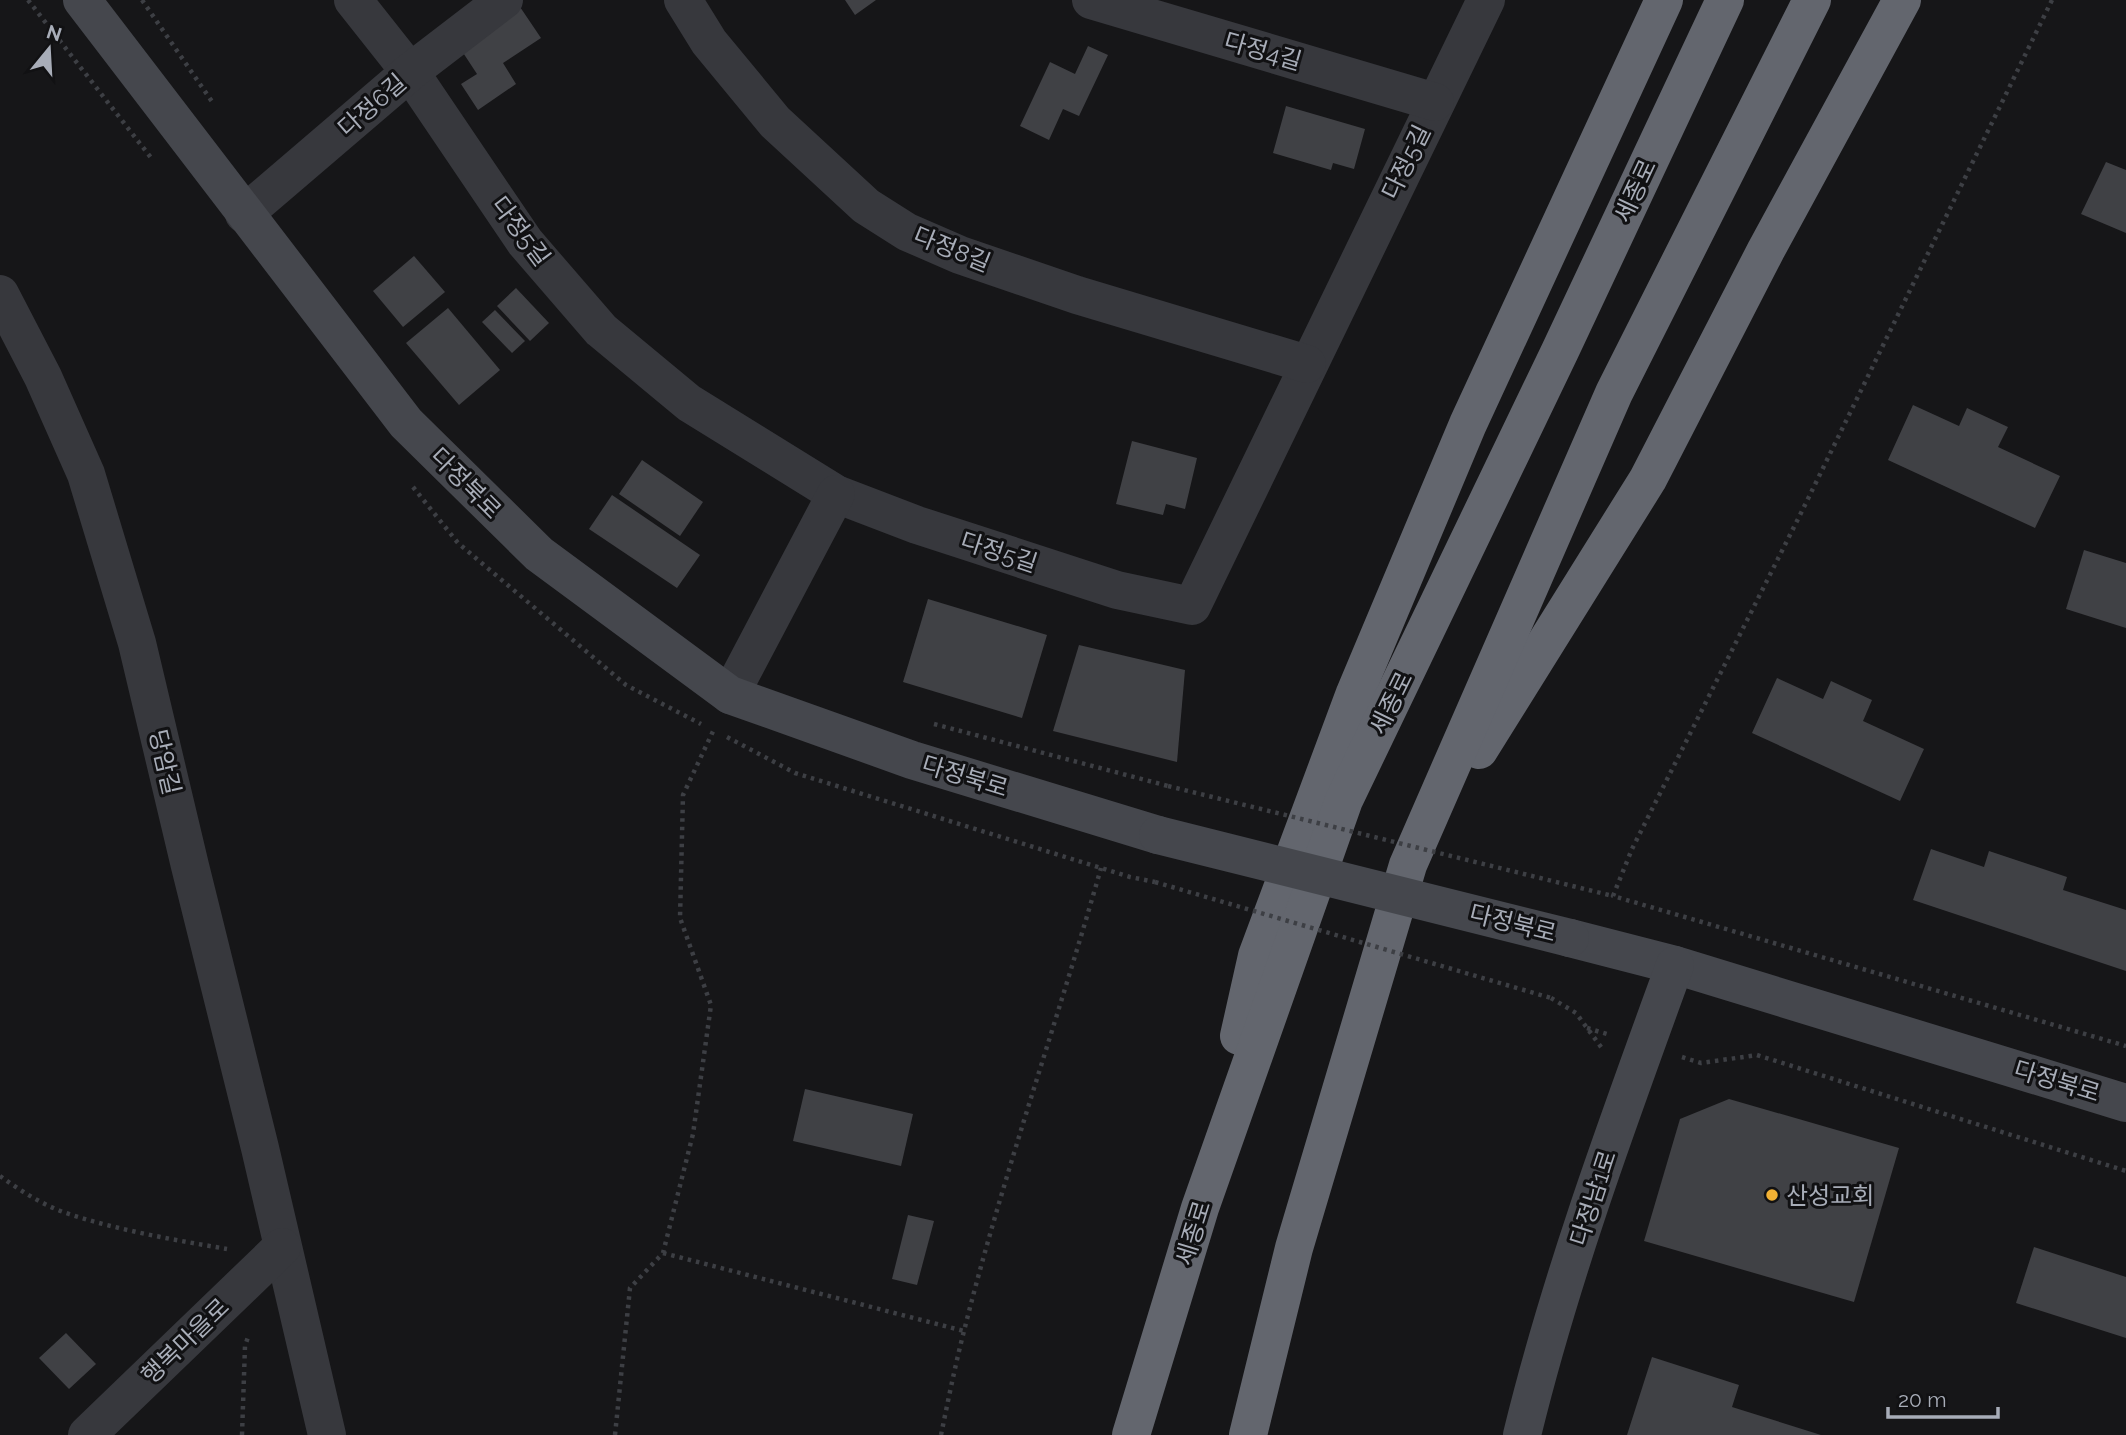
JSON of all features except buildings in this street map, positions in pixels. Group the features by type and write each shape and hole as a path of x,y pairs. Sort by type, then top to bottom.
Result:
{"highway":[{"path":"1200,1208 1257,956 1354,693 1468,424 1664,0"},
{"name":"세종로","path":"1131,1435 1200,1208 1345,800 1725,0"},
{"path":"1248,1435 1294,1248 1408,865 1614,393 1812,0"},
{"path":"1408,865 1648,479 1766,250 1902,0"}],"street":[{"name":"다정북로","path":"82,0 406,423 539,554 730,695 912,760 1158,835 1675,965 2126,1102"},
{"name":"다정5길","path":"353,0 410,72 525,242 601,330 689,403 836,494 917,525 1117,590 1192,606 1307,364 1486,0"},
{"name":"다정6길","path":"244,214 410,72 504,0"},
{"name":"다정8길","path":"682,0 709,42 775,121 866,206 907,232 960,255 1077,295 1307,364"},
{"name":"다정4길","path":"1091,0 1435,102"},
{"name":"당암길","path":"0,294 43,377 86,474 137,643 327,1435"},
{"path":"730,695 836,494"},
{"name":"다정남1로","path":"1522,1435 1533,1390 1596,1188 1675,965"},
{"name":"행복마을로","path":"87,1435 282,1247"}],"path":[{"path":"142,0 215,106"},
{"path":"1613,896 1632,849 1802,512 2052,0"},
{"path":"615,1435 630,1288 663,1253 693,1134 711,1005 680,918 683,795 730,695"},
{"path":"927,722 1168,786 1613,896 2126,1046"},
{"path":"940,1435 964,1331 1017,1143 1101,869"},
{"path":"1155,881 1551,998"},
{"path":"1702,1063 1757,1055 2126,1171"},
{"path":"0,1176 26,1195 71,1215 165,1238 230,1250 282,1247"},
{"path":"663,1253 964,1331"},
{"path":"242,1435 245,1346 254,1321"}],"place":[{"name":"산성교회","path":"1772,1195"}]}
